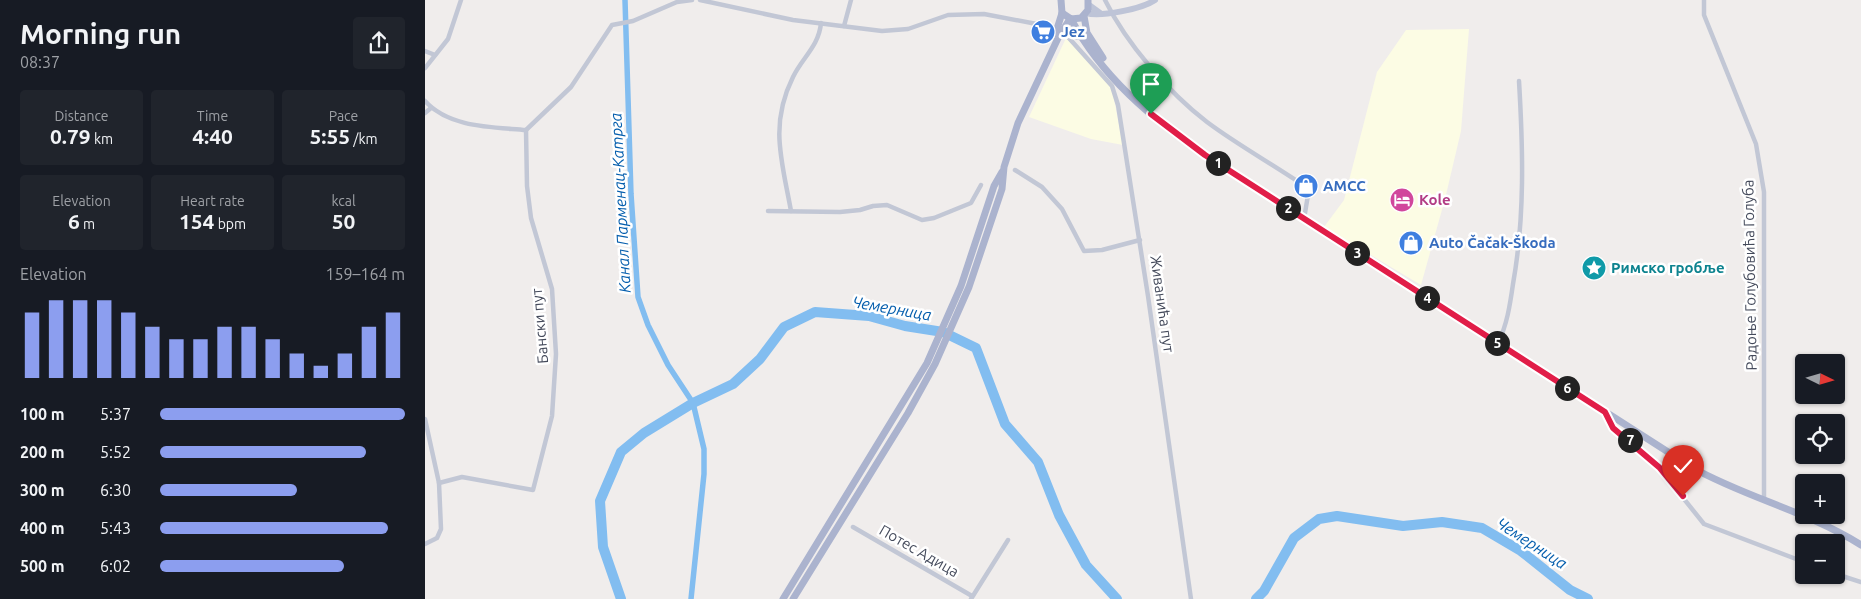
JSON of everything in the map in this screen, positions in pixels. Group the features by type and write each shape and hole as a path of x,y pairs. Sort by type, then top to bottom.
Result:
{"main road":[{"path":"1060,0 1062,12 1057,29 1061,36"},
{"path":"1088,3 1085,14 1089,36 1117,87"},
{"path":"1062,12 1071,19 1117,87 1175,134 1304,219 1693,468 1824,525 1861,545"},
{"path":"1071,19 1079,19 1085,14"},
{"path":"793,599 908,413 935,364 1002,189 1004,167 1018,123 1071,19"},
{"path":"1061,36 1082,37"},
{"path":"783,599 927,363 965,287"}],"street":[{"path":"425,68 452,32 461,0"},
{"path":"425,101 431,108 469,124 526,130 571,87 608,29 677,2 692,0"},
{"path":"700,0 793,20 844,26 851,0"},
{"path":"1105,0 1153,70 1206,122 1308,188 1310,193 1304,219"},
{"path":"1085,14 1095,15 1112,12 1149,4 1155,0"},
{"name":"Радоње Голубовића Голуба","path":"1704,0 1704,15 1756,144 1764,192 1764,500"},
{"path":"1088,3 1099,13"},
{"name":"Живанића пут","path":"844,26 894,31 948,15 984,14 1042,25 1061,36 1117,87 1191,599"},
{"path":"791,212 781,155 779,118 792,79 815,46 821,23"},
{"path":"425,51 435,55"},
{"path":"1498,343 1505,327 1517,262 1524,174 1519,81"},
{"path":"425,113 431,108"},
{"name":"Бански пут","path":"439,483 461,477 482,479 533,490 552,416 556,354 552,289 531,218 527,186 526,130"},
{"path":"1015,170 1042,186 1062,209 1085,251 1102,250 1140,240"},
{"path":"768,211 840,212 860,210 873,206 887,206 922,220 934,218 971,203 981,185"},
{"path":"1605,412 1613,428 1660,468 1704,524 1795,559"},
{"path":"425,419 439,483 441,529 437,538 425,544"},
{"name":"Потес Адица","path":"853,527 972,598 1008,540"},
{"path":"1845,577 1861,582"}],"shaded area":[{"path":"1469,29 1461,131 1445,199 1421,285 1324,227 1344,200 1377,72 1406,30"},
{"path":"1066,38 1096,68 1112,89 1123,145 1091,139 1029,117"}],"waterway":[{"name":"Канал Парменац-Катрга","path":"625,0 631,194 638,297 648,325 668,365 693,403 704,449 704,474 691,599"},
{"name":"Чемерница","path":"621,599 603,547 600,501 621,452 644,433 693,403 733,384 760,359 784,327 815,312 869,316 905,326 943,332 976,348 1005,424 1038,462 1059,515 1086,565 1117,599"},
{"name":"Чемерница","path":"1256,599 1264,591 1294,538 1319,519 1337,516 1403,526 1442,522 1482,528 1521,551 1570,590 1588,599"}],"place":[{"name":"Jez","path":"1043,32"},
{"name":"АМСС","path":"1306,186"},
{"name":"Kole","path":"1402,200"},
{"name":"Auto Čačak-Škoda","path":"1411,243"},
{"name":"Римско гробље","path":"1594,268"}],"route":[{"path":"1151,114 1205,155 1605,412 1613,428 1636,445 1660,468 1683,496"}]}
